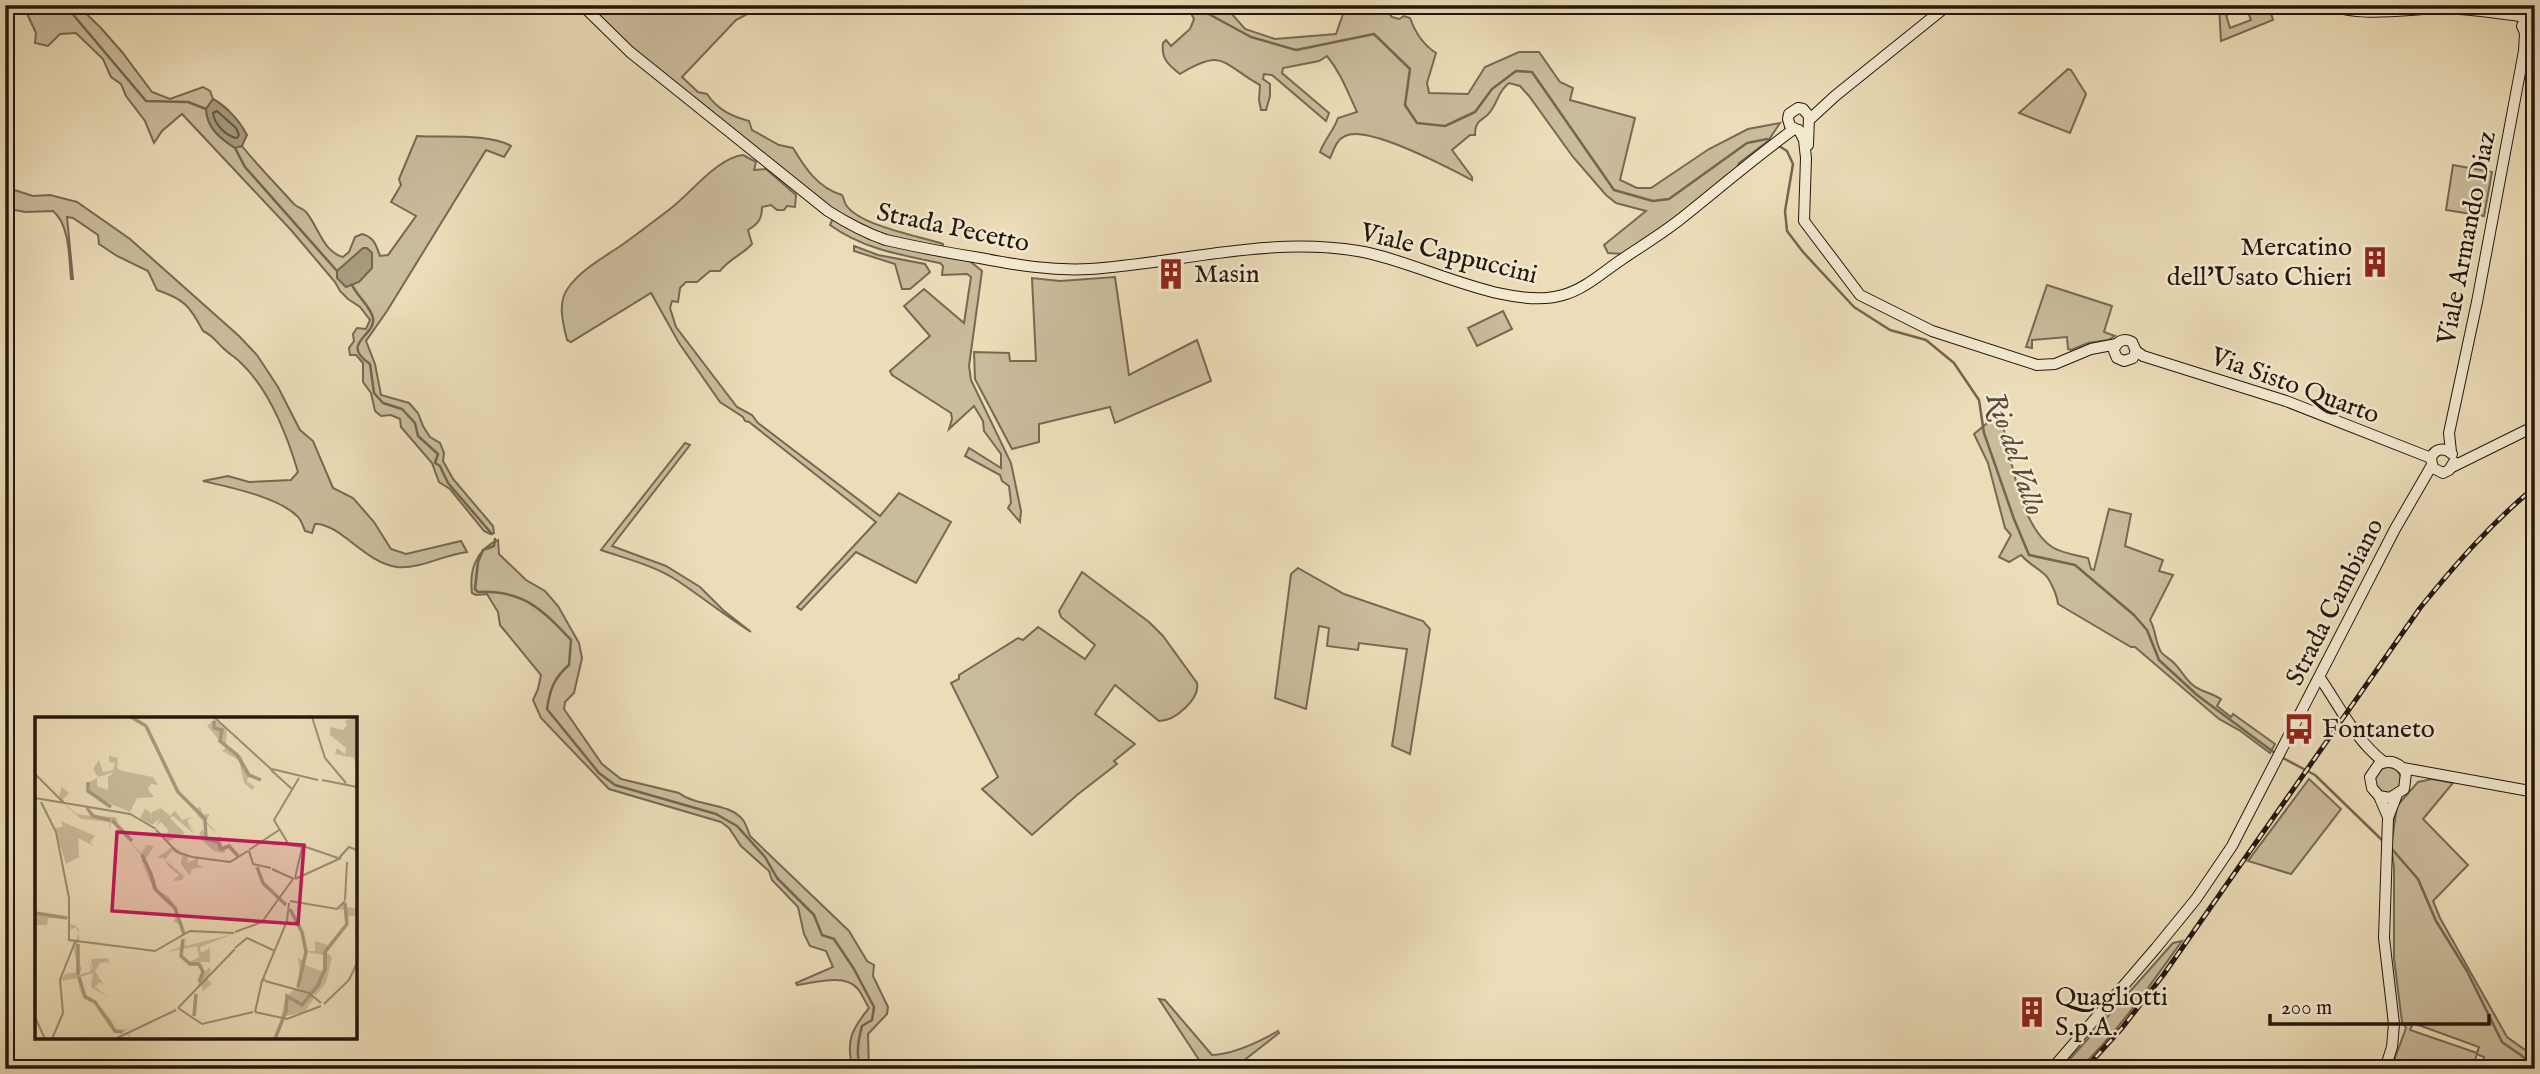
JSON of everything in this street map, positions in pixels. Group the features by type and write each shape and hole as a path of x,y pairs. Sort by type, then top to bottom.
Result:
{"main road":[{"name":"Strada Pecetto","path":"582,5 630,52 828,211 865,233 912,246 1058,270 1091,269 1268,247"},
{"name":"Viale Cappuccini","path":"1268,247 1361,251 1397,260 1454,281 1512,296 1540,299 1563,295 1583,286 1675,223 1948,5"},
{"path":"2334,5 2359,11 2447,8 2495,14 2529,27"},
{"name":"Viale Armando Diaz","path":"2450,462 2449,433 2477,302 2529,27"},
{"name":"Viale Cappuccini","path":"1793,129 1789,114 1793,110 1803,109 1835,96"},
{"path":"1803,109 1806,112 1793,129 1804,140 1804,221 1860,295 1932,331 2019,360 2046,366 2091,349 2116,347 2122,340 2129,340 2138,355 2127,361 2120,360 2116,347"},
{"name":"Via Sisto Quarto","path":"2138,355 2286,401 2432,462 2436,471 2450,462"},
{"name":"Strada Cambiano","path":"2414,495 2450,462 2470,458 2535,426"},
{"name":"Viale Armando Diaz","path":"2440,450 2449,433"},
{"path":"2440,450 2450,462"},
{"name":"Strada Cambiano","path":"2052,1069 2196,899 2232,846 2440,450"},
{"path":"2320,678 2363,743 2372,754 2385,762"},
{"path":"2363,743 2372,772"},
{"path":"2388,818 2370,783 2375,767 2385,762 2394,762 2403,768 2535,792"},
{"path":"2403,768 2406,785"},
{"path":"2385,1069 2392,1048 2394,1024 2385,955 2388,818 2396,797 2406,785 2416,776 2434,773"},
{"path":"2379,796 2396,797"}],"shaded area":[{"path":"23,5 77,5 122,52 152,92 170,99 203,87 210,91 213,99 206,109 215,132 235,148 242,146 294,204 306,212 330,250 343,257 349,252 355,237 362,234 372,239 380,256 388,255 416,216 391,202 401,185 399,179 417,136 490,139 511,146 504,157 486,150 366,341 375,364 381,395 409,403 418,413 430,437 440,443 444,453 443,461 453,479 493,526 494,533 484,531 450,489 439,482 432,463 401,427 400,419 391,415 381,416 375,411 371,393 363,382 363,363 356,355 350,355 353,334 357,328 366,329 370,320 360,307 340,291 291,230 182,114 162,131 154,143 145,121 126,96 121,84 111,77 103,59 76,33 60,34 48,46 35,43 36,33"},
{"path":"587,5 764,5 736,20 682,77 698,92 707,94 725,112 749,121 752,130 779,145 793,148 813,176 826,188 842,195 853,212 891,229 943,244 942,249 882,234 829,208 633,50"},
{"path":"1187,5 1224,5 1245,29 1275,39 1336,34 1344,5 1381,5 1392,17 1410,18 1420,37 1436,53 1427,83 1429,93 1468,94 1485,67 1519,52 1539,52 1560,82 1573,88 1570,100 1635,118 1620,180 1637,188 1651,188 1709,149 1748,129 1780,123 1768,141 1674,219 1623,254 1608,253 1604,245 1646,211 1616,203 1606,195 1573,157 1520,86 1509,83 1505,86 1488,115 1478,123 1475,135 1470,135 1452,150 1472,180 1408,149 1371,136 1345,136 1337,143 1330,158 1320,152 1338,118 1357,112 1327,56 1319,61 1283,68 1282,73 1329,113 1326,121 1272,75 1264,74 1263,79 1270,84 1270,96 1266,110 1261,110 1260,85 1230,65 1222,61 1206,61 1180,74 1166,61 1163,43 1166,40 1171,46 1190,29 1194,19"},
{"path":"2219,5 2256,5 2259,11 2269,7 2273,20 2221,41","holes":["2246,7 2251,20 2230,28 2226,15"]},
{"path":"2068,69 2086,94 2070,133 2019,113"},
{"path":"743,155 756,162 754,170 766,169 796,195 795,207 787,206 784,210 777,210 771,205 762,207 759,221 748,230 752,244 720,271 710,271 697,282 686,282 680,288 678,302 672,301 670,308 676,327 737,407 752,415 758,423 880,516 899,493 951,522 916,583 856,552 801,610 797,607 876,522 743,417 720,402 679,343 651,293 571,342 567,340 562,307 565,294 573,282 592,265 670,209 714,169"},
{"path":"2453,165 2492,172 2484,216 2446,210"},
{"path":"5,187 33,196 50,195 77,202 130,239 239,336 257,355 278,387 300,430 313,441 333,488 353,498 374,522 391,549 406,554 461,541 467,552 415,566 397,567 385,564 324,525 315,524 312,533 305,531 298,517 278,503 203,481 228,476 249,482 291,480 298,472 282,428 260,385 240,362 203,331 185,304 157,290 148,271 99,244 98,235 73,218 67,217 71,279 68,242 59,217 53,211 25,212 5,208"},
{"path":"833,218 869,239 967,259 982,271 969,366 971,380 1011,463 1021,511 1020,522 1008,508 1011,503 1009,486 1002,481 1000,475 965,456 969,448 1001,468 1001,454 984,431 983,421 974,406 949,429 951,413 892,375 890,371 930,336 904,306 924,289 964,323 971,277 967,274 942,275 943,266 940,263 883,250 856,240 830,225"},
{"path":"854,246 878,255 925,264 930,272 910,289 902,289 895,264 854,251"},
{"path":"1115,277 1129,375 1197,340 1211,381 1115,423 1110,407 1039,424 1039,442 1012,449 975,379 974,352 1009,353 1010,361 1036,361 1032,278 1060,281"},
{"path":"2047,285 2112,306 2104,332 2115,336 2071,350 2068,349 2067,337 2032,340 2032,348 2026,347"},
{"path":"1503,311 1512,329 1477,346 1468,328"},
{"path":"2001,418 2024,506 2041,537 2056,549 2088,558 2091,569 2094,570 2109,509 2131,514 2125,546 2163,560 2159,571 2173,575 2150,620 2161,652 2196,688 2221,699 2217,706 2275,744 2270,753 2219,719 2135,647 2058,604 2048,579 2021,555 2009,562 1999,557 2011,535 2005,528 1988,463 1974,434 1992,419"},
{"path":"685,443 690,445 612,546 666,566 700,587 751,632 660,571 601,550"},
{"path":"498,540 499,554 526,580 545,591 558,606 579,643 582,658 574,693 565,702 564,709 602,764 621,779 679,793 737,814 750,836 849,931 867,961 874,965 873,976 888,1007 887,1014 868,1034 869,1069 853,1069 850,1051 854,1029 869,1008 862,995 851,983 845,981 828,980 797,985 796,983 833,967 826,951 810,946 804,934 798,907 772,880 769,871 741,846 729,828 721,822 609,789 541,718 533,700 541,675 500,625 498,612 487,594 472,593 473,569 479,555"},
{"path":"1298,568 1344,594 1423,621 1430,629 1410,754 1392,746 1407,649 1359,643 1358,650 1327,646 1329,628 1319,626 1306,709 1275,698 1291,574"},
{"path":"1082,572 1149,622 1163,636 1197,683 1197,689 1185,708 1172,717 1159,721 1115,685 1095,714 1135,744 1114,761 1117,764 1032,835 982,789 998,777 951,683 959,679 959,675 1018,638 1023,640 1038,627 1085,659 1095,645 1061,617 1059,611"},
{"path":"2388,767 2397,771 2401,780 2397,789 2388,793 2379,789 2375,780 2379,771"},
{"path":"2309,779 2341,809 2291,874 2248,861"},
{"path":"2432,779 2453,783 2423,819 2468,865 2433,901 2507,1037 2535,1057 2535,1069 2481,1069 2484,1057 2477,1054 2472,1069 2391,1069 2406,1028 2402,1022 2394,959 2394,867 2391,847 2397,806 2418,782","holes":["2413,1023 2479,1047 2477,1053 2410,1030"]},
{"path":"2182,941 2134,1007 2094,1054 2079,1069 2061,1069 2173,943"},
{"path":"1159,999 1165,1000 1212,1055 1238,1050 1278,1031 1279,1033 1233,1069 1205,1069"}],"water":[{"path":"213,99 237,119 244,130 247,135 242,146 235,148 212,127 206,109"},
{"path":"363,248 372,253 372,268 359,282 346,287 337,278 337,271"}],"waterway":[{"path":"65,5 146,101 188,102 206,109"},
{"name":"Rio del Vallo","path":"1199,5 1205,12 1251,37 1296,50 1374,34 1410,69 1405,105 1417,123 1445,126 1475,112 1492,89 1516,71 1532,72 1614,190 1653,201 1669,199 1747,143 1767,139 1773,142"},
{"name":"Rio del Vallo","path":"1779,146 1787,151 1793,164 1785,211 1787,231 1803,252 1854,307 1890,330 1926,340 1954,363 1979,400 1984,433 2029,555 2075,565 2134,615 2147,630 2159,660 2197,695 2276,754"},
{"path":"235,148 245,167 337,271"},
{"path":"352,285 373,318 369,330 358,345 358,350 361,357 370,364 374,393 383,403 402,409 415,423 418,436 438,454 435,463 440,466 448,483 492,534"},
{"path":"495,539 494,546 483,550 478,562 475,589 478,592 494,592 520,598 551,619 571,640 569,665 554,684 547,709 599,773 615,785 716,814 737,826 765,857 777,878 814,915 822,935 834,939 874,1007 872,1020 862,1026 858,1053 860,1069"},
{"name":"Rio del Vallo","path":"2281,757 2315,775 2383,841"},
{"name":"Rio del Vallo","path":"2391,848 2418,879 2436,921 2467,971 2502,1042 2535,1065"}],"railway":[{"path":"2085,1069 2122,1028 2164,974 2420,608 2474,545 2535,487"}],"place":[{"name":"Mercatino dell'Usato Chieri","path":"2375,262"},
{"name":"Masin","path":"1171,274"},
{"name":"Fontaneto","path":"2299,729"},
{"name":"Quagliotti S.p.A.","path":"2032,1012"}]}
